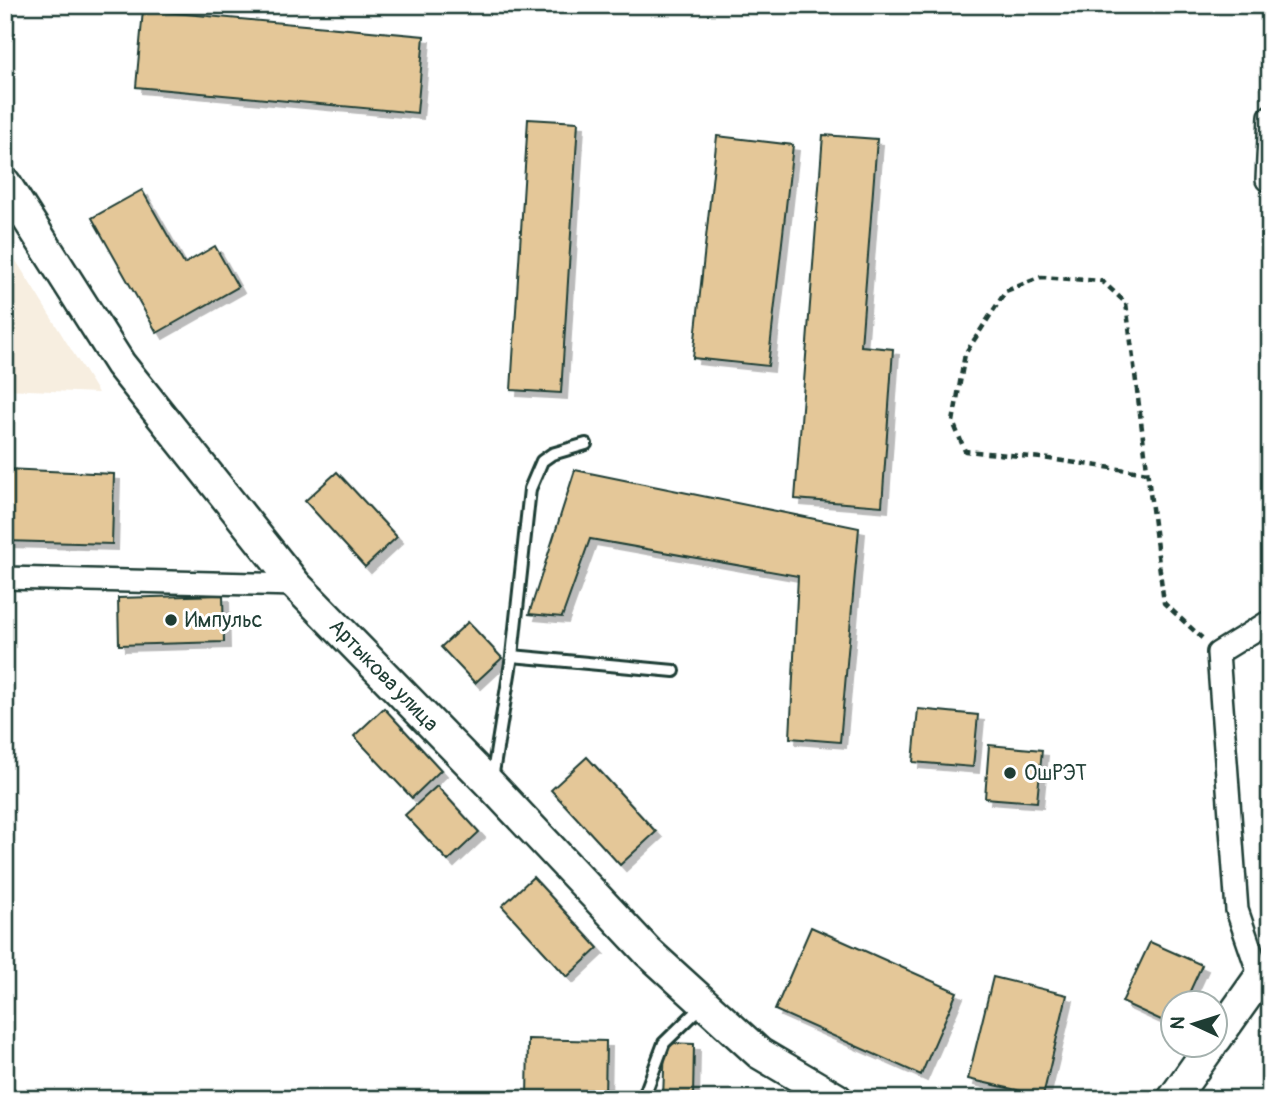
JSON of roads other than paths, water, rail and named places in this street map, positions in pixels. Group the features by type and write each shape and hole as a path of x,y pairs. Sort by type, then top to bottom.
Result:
{"main road":[{"name":"Артыкова улица","path":"5,183 120,364 296,585 491,785 648,952 759,1053 837,1099"},
{"path":"1230,1020 1265,974"},
{"path":"1173,1099 1203,1058"}],"street":[{"path":"1270,116 1267,180 1270,181"},
{"path":"5,578 296,585"},
{"path":"1265,974 1237,910 1218,653 1270,621"}],"lane":[{"path":"491,785 512,656 530,489 542,461 552,454 586,444"},
{"path":"512,656 674,671"},
{"path":"643,1099 664,1043 704,1003"}],"place":[{"name":"Импульс","path":"171,620"},
{"name":"ОшРЭТ","path":"1010,773"}]}
